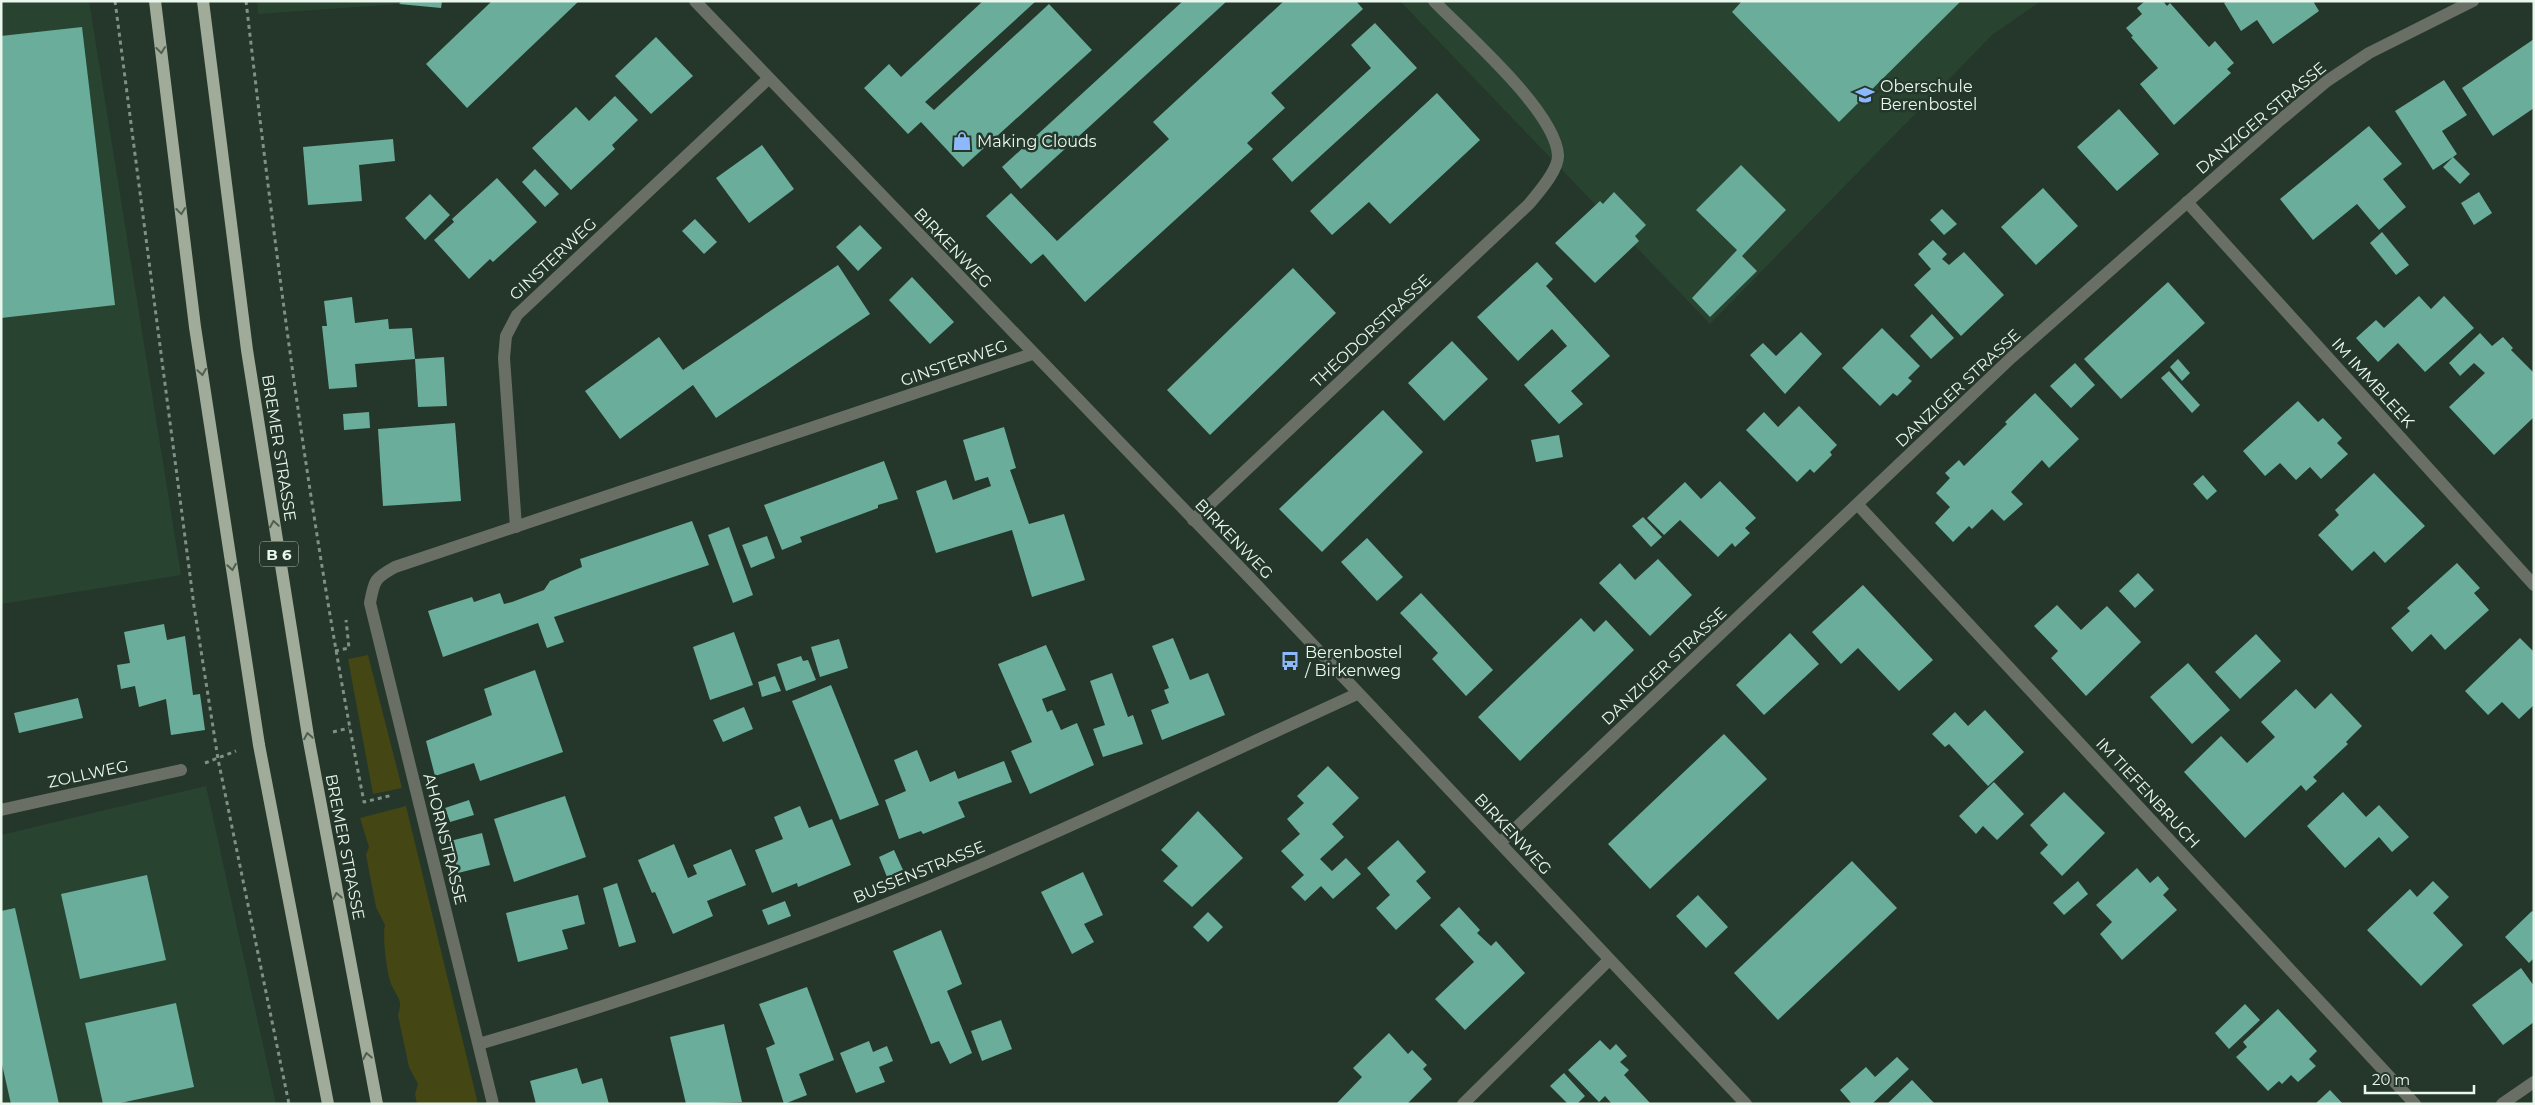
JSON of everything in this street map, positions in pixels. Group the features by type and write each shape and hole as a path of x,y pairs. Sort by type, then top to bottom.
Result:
{"main road":[{"path":"154,1 195,328 259,745 328,1104"},
{"name":"BREMER STRASSE","path":"203,1 248,359 308,736 377,1104"}],"street":[{"name":"BIRKENWEG","path":"695,1 1193,520 1746,1104"},
{"name":"THEODORSTRASSE","path":"1193,520 1529,204 1548,182 1559,156 1550,128 1532,102 1434,1"},
{"name":"DANZIGER STRASSE","path":"1500,843 2011,358 2187,202 2327,82 2368,53 2473,1"},
{"name":"GINSTERWEG","path":"516,527 504,358 506,336 517,315 768,79"},
{"name":"IM IMMBLEEK","path":"2187,202 2534,585"},
{"name":"GINSTERWEG","path":"373,582 379,576 395,567 1032,354"},
{"name":"IM TIEFENBRUCH","path":"1858,505 2414,1104"},
{"name":"AHORNSTRASSE","path":"373,582 370,604 494,1104"},
{"name":"BUSSENSTRASSE","path":"479,1044 665,987 853,917 1061,830 1357,694"},
{"name":"ZOLLWEG","path":"1,810 181,770"},
{"path":"1463,1104 1609,960"},
{"path":"2502,1104 2534,1082"}],"path":[{"path":"115,1 198,635 218,759 289,1104"},
{"path":"246,1 295,390 318,553 364,802 416,790"}],"shaded area":[{"path":"1,1 89,1 181,575 1,604"},
{"path":"257,1 402,1 399,4 258,14"},
{"path":"1400,1 2041,1 1992,35 1710,324"},
{"path":"368,655 402,788 373,794 348,659"},
{"path":"206,786 276,1104 1,1104 1,835"},
{"path":"406,806 478,1104 417,1104 415,1094 418,1084 409,1067 398,1015 400,1002 388,974 385,925 376,907 366,855 369,847 360,818"}],"building":[{"path":"402,1 442,1 441,8 399,4"},
{"path":"492,1 579,1 467,108 426,64"},
{"path":"983,1 1036,1 925,102 934,110 1049,4 1092,50 963,167 921,122 908,134 864,88 889,64 901,77"},
{"path":"1183,1 1227,1 1021,189 1002,167"},
{"path":"1284,1 1356,1 1363,9 1271,93 1285,108 1247,143 1253,149 1085,302 1043,254 1031,264 986,216 1011,193 1057,241 1169,139 1153,122"},
{"path":"1742,1 1961,1 1839,122 1732,12"},
{"path":"2145,1 2163,1 2167,6 2170,3 2209,47 2215,41 2234,63 2227,69 2231,73 2174,125 2140,84 2158,68 2131,37 2133,36 2126,28 2142,14 2137,8"},
{"path":"2227,1 2313,1 2319,11 2273,44 2257,20 2241,31 2224,3"},
{"path":"1375,23 1417,68 1292,182 1272,159 1371,68 1351,45"},
{"path":"82,27 115,305 1,318 1,36"},
{"path":"656,37 693,76 651,114 615,76"},
{"path":"2534,39 2534,108 2493,136 2462,88"},
{"path":"2444,80 2467,115 2442,131 2457,154 2433,170 2395,111"},
{"path":"1437,93 1480,140 1390,224 1369,202 1332,235 1310,211"},
{"path":"615,96 638,120 612,145 615,149 571,190 532,148 576,107 589,121"},
{"path":"2119,109 2159,154 2117,191 2077,147"},
{"path":"2369,126 2402,164 2383,179 2406,207 2379,230 2357,204 2313,240 2280,199"},
{"path":"393,139 395,161 359,165 362,201 308,205 303,147"},
{"path":"762,145 794,189 749,223 716,178"},
{"path":"2453,157 2470,174 2460,184 2443,167"},
{"path":"1741,165 1786,210 1742,256 1757,271 1710,317 1692,298 1737,250 1696,210"},
{"path":"535,169 559,194 545,207 522,182"},
{"path":"497,178 537,222 493,262 490,259 469,279 434,240 454,222 452,219"},
{"path":"2043,188 2078,226 2036,265 2001,227"},
{"path":"1614,192 1646,225 1635,236 1639,241 1595,283 1555,243 1600,201 1603,204"},
{"path":"2479,192 2492,213 2474,225 2461,203"},
{"path":"430,194 450,215 425,240 405,218"},
{"path":"1942,209 1957,224 1944,235 1930,220"},
{"path":"695,219 717,242 704,254 682,231"},
{"path":"860,225 882,248 858,271 836,247"},
{"path":"2382,232 2409,265 2396,275 2370,243"},
{"path":"1933,240 1947,254 1942,259 1949,265 1964,252 2004,295 1961,336 1914,285 1931,269 1918,254"},
{"path":"1537,262 1553,279 1546,286 1610,356 1571,391 1583,404 1559,424 1524,385 1567,346 1552,329 1518,361 1477,317"},
{"path":"838,265 870,314 716,418 693,385 620,439 585,391 659,337 683,370"},
{"path":"1293,268 1336,313 1210,435 1167,390"},
{"path":"912,277 954,322 930,344 889,300"},
{"path":"2168,282 2205,323 2121,399 2084,359"},
{"path":"2419,296 2431,309 2444,296 2474,328 2425,372 2398,343 2378,362 2356,338 2376,320 2384,328"},
{"path":"352,297 355,323 388,319 389,329 412,328 415,359 355,364 357,387 329,389 322,326 327,326 324,301"},
{"path":"1932,314 1954,338 1931,359 1910,336"},
{"path":"1882,328 1920,366 1908,378 1912,381 1897,396 1893,393 1880,406 1842,368"},
{"path":"1801,332 1822,354 1785,394 1750,355 1763,343 1776,356"},
{"path":"2480,333 2492,346 2503,337 2513,348 2511,350 2534,373 2534,417 2494,455 2449,407 2485,373 2474,363 2460,376 2449,363"},
{"path":"1452,341 1488,379 1444,421 1408,383"},
{"path":"444,357 447,406 418,407 415,359"},
{"path":"2178,359 2190,373 2182,381 2170,367"},
{"path":"2075,363 2095,385 2071,408 2050,386"},
{"path":"2169,371 2200,405 2192,413 2161,378"},
{"path":"2035,393 2079,439 2049,468 2042,460 2011,492 2023,504 2004,521 1992,509 1972,529 1969,526 1953,542 1935,523 1950,507 1936,493 1950,478 1945,473 1959,460 1964,466 2007,424 2005,422"},
{"path":"2298,401 2318,422 2323,418 2342,438 2337,443 2348,454 2321,479 2310,467 2296,480 2280,463 2265,476 2243,451"},
{"path":"1799,406 1837,445 1830,452 1832,455 1814,473 1810,469 1797,482 1746,430 1764,412 1778,427"},
{"path":"1383,410 1423,452 1322,552 1279,509"},
{"path":"369,412 370,428 344,430 343,414"},
{"path":"455,423 461,501 383,506 378,429"},
{"path":"1004,427 1016,468 1010,470 1029,524 1064,514 1085,580 1032,597 1012,530 936,553 916,491 946,480 953,500 991,486 988,477 975,481 963,440"},
{"path":"1559,435 1563,457 1536,462 1531,440"},
{"path":"884,461 898,499 878,505 878,508 800,537 802,542 782,550 764,505"},
{"path":"2374,473 2425,526 2385,563 2374,551 2352,571 2318,535 2339,515 2335,510"},
{"path":"2203,475 2217,491 2207,500 2193,484"},
{"path":"1720,481 1756,518 1745,528 1750,533 1735,547 1732,543 1718,557 1680,520 1664,535 1647,518 1685,482 1701,499"},
{"path":"1643,517 1662,537 1651,547 1632,526"},
{"path":"692,521 709,565 554,617 564,642 547,648 538,623 443,657 428,611 472,597 474,602 500,593 504,604 512,602 544,590 550,581 582,567 580,559"},
{"path":"729,527 753,595 733,603 708,535"},
{"path":"767,536 775,558 751,568 742,545"},
{"path":"1367,538 1403,577 1377,601 1341,562"},
{"path":"1658,559 1692,595 1650,636 1599,583 1620,563 1635,580"},
{"path":"2457,563 2480,588 2474,593 2489,610 2445,650 2431,634 2412,652 2391,628 2410,611 2407,608"},
{"path":"2138,573 2154,590 2135,608 2119,591"},
{"path":"1863,585 1933,660 1899,691 1858,648 1841,664 1812,632"},
{"path":"1421,593 1493,670 1466,696 1432,659 1438,653 1400,613"},
{"path":"2057,605 2081,630 2107,606 2141,642 2086,696 2051,658 2058,651 2034,626"},
{"path":"1581,618 1594,632 1606,620 1634,650 1520,761 1478,717"},
{"path":"164,624 167,640 185,636 193,695 200,694 205,730 171,735 166,699 139,707 135,686 121,689 117,665 130,663 124,632"},
{"path":"734,632 753,685 710,700 693,647"},
{"path":"1790,633 1819,664 1764,715 1736,685"},
{"path":"2256,634 2281,661 2240,699 2215,672"},
{"path":"1173,638 1190,680 1208,673 1225,715 1162,740 1151,710 1169,703 1164,690 1169,688 1152,646"},
{"path":"2520,638 2534,652 2534,705 2519,719 2502,702 2488,715 2465,691"},
{"path":"839,639 848,668 820,677 811,647"},
{"path":"1046,645 1066,690 1042,699 1047,712 1052,710 1061,730 1077,723 1094,765 1030,794 1011,751 1032,742 998,664"},
{"path":"801,656 803,661 808,660 816,680 786,691 777,664"},
{"path":"2188,663 2230,710 2192,744 2150,697"},
{"path":"535,670 563,752 480,781 474,763 435,776 426,741 492,715 484,689"},
{"path":"1112,673 1128,717 1133,715 1143,744 1103,757 1093,729 1105,725 1090,681"},
{"path":"775,676 781,691 762,697 758,682"},
{"path":"831,685 879,805 840,820 792,701"},
{"path":"2296,689 2315,709 2331,693 2362,726 2346,742 2348,744 2313,777 2317,781 2306,791 2301,785 2245,838 2184,772 2221,736 2247,763 2275,737 2261,722"},
{"path":"78,698 83,718 19,733 14,713"},
{"path":"744,707 753,729 723,742 713,720"},
{"path":"1985,710 2024,752 1988,786 1949,744 1945,747 1932,734 1955,712 1968,726"},
{"path":"1724,734 1767,779 1650,889 1608,844"},
{"path":"917,750 930,782 955,771 958,779 1004,761 1012,782 958,802 965,817 923,834 921,831 899,839 885,800 906,791 894,760"},
{"path":"1328,766 1359,798 1332,824 1344,837 1320,859 1332,871 1346,858 1361,874 1333,899 1321,886 1305,901 1291,887 1304,875 1281,851 1300,834 1287,819 1304,803 1297,796"},
{"path":"1994,782 2024,814 1997,840 1983,826 1976,834 1959,816"},
{"path":"2064,792 2105,833 2062,876 2040,853 2048,845 2030,825"},
{"path":"2343,792 2366,817 2379,805 2409,837 2392,852 2379,837 2345,868 2307,826"},
{"path":"565,796 586,857 514,882 494,819"},
{"path":"469,800 474,815 450,822 445,808"},
{"path":"800,806 809,828 832,819 851,865 798,887 797,883 772,893 755,850 783,839 774,817"},
{"path":"1198,811 1243,858 1192,907 1163,881 1178,866 1161,850"},
{"path":"482,833 490,865 458,873 450,841"},
{"path":"1398,840 1426,872 1416,881 1431,898 1396,930 1376,908 1390,895 1367,868"},
{"path":"674,844 688,878 697,874 693,865 731,849 746,885 707,901 713,916 673,934 655,892 652,893 638,860"},
{"path":"894,850 903,870 887,877 879,857"},
{"path":"1852,861 1897,908 1778,1020 1734,973"},
{"path":"2137,868 2150,883 2158,876 2169,889 2163,895 2177,910 2122,960 2100,934 2112,922 2096,905"},
{"path":"1083,872 1103,915 1084,924 1094,942 1072,954 1041,892"},
{"path":"147,875 166,960 80,979 61,894"},
{"path":"2078,881 2088,894 2064,915 2053,903"},
{"path":"2433,881 2449,897 2433,913 2463,945 2421,986 2367,930 2410,889 2417,897"},
{"path":"617,883 636,942 619,947 603,888"},
{"path":"578,895 585,924 562,930 568,949 518,962 506,913"},
{"path":"1698,895 1728,927 1706,948 1676,916"},
{"path":"785,901 791,916 768,925 762,910"},
{"path":"1459,907 1480,930 1477,933 1491,946 1496,941 1525,973 1465,1030 1435,999 1474,962 1440,925"},
{"path":"15,908 59,1104 11,1104 1,1060 1,911"},
{"path":"2532,911 2534,914 2534,958 2529,963 2505,937"},
{"path":"1208,912 1223,927 1208,942 1193,927"},
{"path":"941,930 962,984 947,991 972,1053 950,1064 939,1041 931,1044 893,951"},
{"path":"2521,968 2534,986 2534,1022 2503,1045 2472,1005"},
{"path":"807,987 834,1060 799,1074 807,1095 784,1104 766,1048 775,1044 759,1004"},
{"path":"176,1003 194,1087 116,1104 103,1104 85,1023"},
{"path":"2245,1004 2260,1020 2229,1049 2215,1033"},
{"path":"2278,1009 2317,1051 2309,1059 2316,1066 2298,1082 2291,1075 2282,1084 2279,1081 2268,1091 2236,1057 2247,1047 2243,1042"},
{"path":"1001,1020 1012,1049 982,1061 971,1031"},
{"path":"724,1024 742,1102 686,1104 670,1037"},
{"path":"1389,1033 1408,1054 1412,1050 1427,1065 1423,1069 1432,1079 1407,1104 1336,1104 1362,1077 1353,1068"},
{"path":"1600,1040 1610,1050 1616,1044 1627,1056 1620,1062 1629,1070 1624,1075 1651,1104 1612,1104 1605,1096 1599,1102 1568,1070"},
{"path":"869,1041 873,1052 887,1046 893,1061 879,1067 885,1082 856,1093 840,1053"},
{"path":"1897,1057 1909,1069 1872,1104 1852,1104 1840,1090 1866,1067 1875,1077"},
{"path":"577,1068 582,1084 602,1078 609,1104 536,1104 530,1081"},
{"path":"1564,1073 1585,1096 1577,1104 1568,1104 1550,1086"},
{"path":"1912,1080 1935,1104 1887,1104"},
{"path":"2330,1090 2343,1104 2315,1104"}],"place":[{"name":"Oberschule Berenbostel","path":"1865,95"},
{"name":"Making Clouds","path":"962,141"},
{"name":"Berenbostel / Birkenweg","path":"1290,661"}]}
